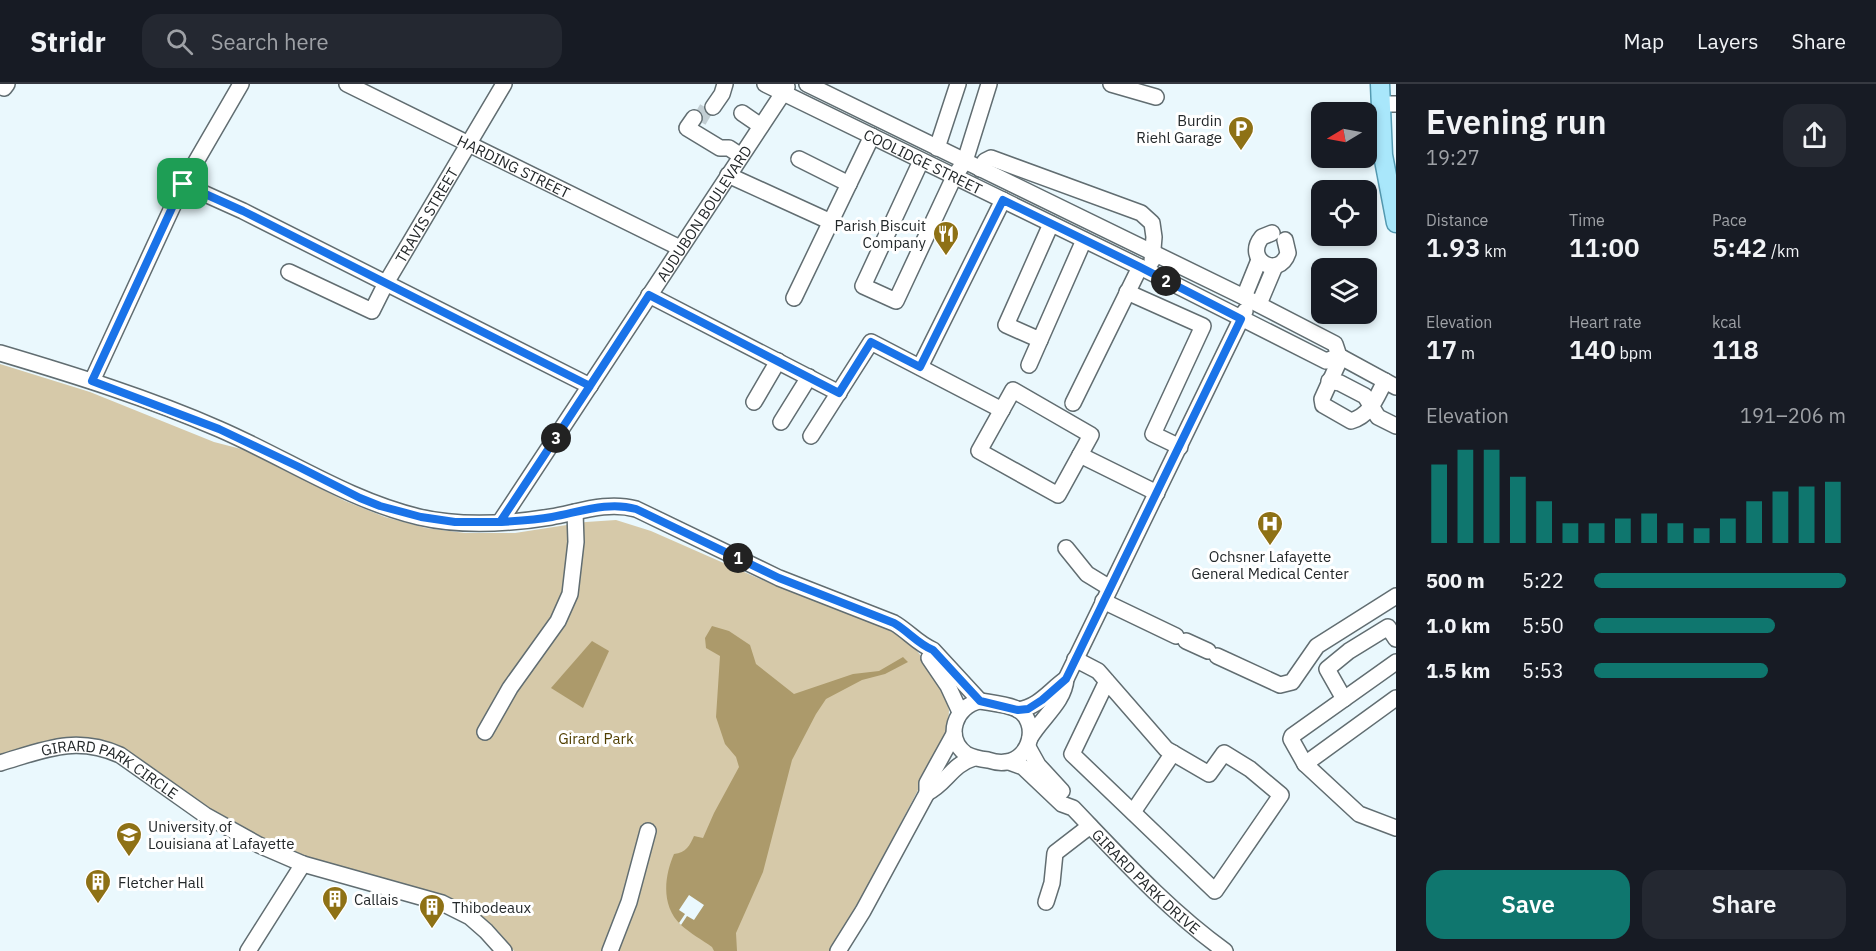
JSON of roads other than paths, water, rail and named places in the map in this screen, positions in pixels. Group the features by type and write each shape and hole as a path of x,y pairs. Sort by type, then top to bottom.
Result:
{"main road":[{"path":"1380,84 1388,104 1383,155 1392,183 1396,224"}],"street":[{"path":"92,381 183,184 241,84"},
{"name":"HARDING STREET","path":"347,84 680,248"},
{"name":"TRAVIS STREET","path":"289,272 372,311 504,84"},
{"path":"709,104 713,89 722,84"},
{"name":"COOLIDGE STREET","path":"765,84 786,88 872,136 1326,361 1340,357"},
{"name":"COOLIDGE STREET","path":"807,84 1251,300 1335,344 1340,357 1390,384"},
{"path":"937,148 958,84"},
{"path":"921,160 863,286 896,301 954,177 965,161 989,84"},
{"path":"1111,84 1156,97"},
{"name":"AUDUBON BOULEVARD","path":"500,522 786,88"},
{"path":"742,113 761,126"},
{"path":"697,125 720,148 729,148 741,156"},
{"path":"794,298 872,136"},
{"path":"980,169 985,161 991,158 1141,213 1152,223 1154,254 1127,292 1073,403"},
{"path":"799,159 849,184"},
{"path":"728,175 831,222"},
{"path":"183,184 243,211 590,386"},
{"path":"920,367 1003,200"},
{"path":"1040,340 1006,325 1051,224"},
{"path":"1029,365 1084,240"},
{"path":"1262,243 1265,264 1275,266"},
{"path":"954,734 960,748 974,758 1000,763 1009,762 1024,753 1037,726 1065,691 1066,679 1241,319 1251,300 1275,266 1286,257 1288,247 1262,243"},
{"path":"1251,300 1262,243"},
{"path":"1127,292 1203,326 1154,434 1180,447"},
{"path":"649,295 839,393"},
{"path":"812,436 871,342 1002,410"},
{"path":"0,353 92,381 219,429 360,498 421,517 455,522 500,522 539,519 616,505 636,509 779,578 887,620 904,629 924,647 933,650 980,701"},
{"path":"1340,357 1322,399 1323,405 1352,421 1362,418 1390,384"},
{"path":"754,402 778,362"},
{"path":"1355,391 1365,370"},
{"path":"782,422 810,378"},
{"path":"1329,381 1340,383 1365,396 1378,417 1396,426"},
{"path":"1013,390 1091,435 1080,455 1058,495 979,451 1013,390"},
{"path":"1080,455 1157,492"},
{"path":"485,732 510,688 558,621 570,594 576,542 575,512"},
{"path":"1066,548 1107,595 1181,638 1280,686 1292,682 1317,646 1396,596"},
{"path":"1327,669 1349,651 1388,627 1396,639"},
{"path":"924,647 926,655 948,686 960,712"},
{"path":"1313,650 1344,699"},
{"path":"1076,659 1098,671 1107,681 1166,749 1209,774 1224,753 1250,769 1281,795 1215,891 1072,754 1107,681"},
{"path":"1396,662 1292,736 1305,764 1359,814 1396,828"},
{"path":"838,951 927,793 927,783 954,734 960,712 972,703 980,701 1018,710 1028,709 1066,679"},
{"path":"1305,764 1396,698"},
{"path":"1018,710 1027,721 1029,742"},
{"name":"GIRARD PARK DRIVE","path":"1029,742 1038,765 1069,798 1073,808 1162,897 1225,951"},
{"name":"GIRARD PARK CIRCLE","path":"0,763 42,750 73,745 91,745 111,751 232,831 259,846 303,864 442,903 470,917 504,951"},
{"path":"1133,812 1173,753"},
{"path":"927,793 936,789 960,763 974,758"},
{"name":"GIRARD PARK DRIVE","path":"1009,762 1023,767 1062,804 1073,808"},
{"path":"1046,902 1052,883 1055,853 1090,826"},
{"path":"610,951 629,902 648,831"},
{"path":"248,951 303,864"}],"tunnel":[{"path":"699,121 709,104"}],"place":[{"name":"Burdin Riehl Garage","path":"1241,152"},
{"name":"Parish Biscuit Company","path":"946,257"},
{"name":"Ochsner Lafayette General Medical Center","path":"1270,547"},
{"name":"University of Louisiana at Lafayette","path":"129,858"},
{"name":"Fletcher Hall","path":"98,905"},
{"name":"Callais","path":"335,922"},
{"name":"Thibodeaux","path":"432,930"}],"park label":[{"name":"Girard Park","path":"596,738"}]}
